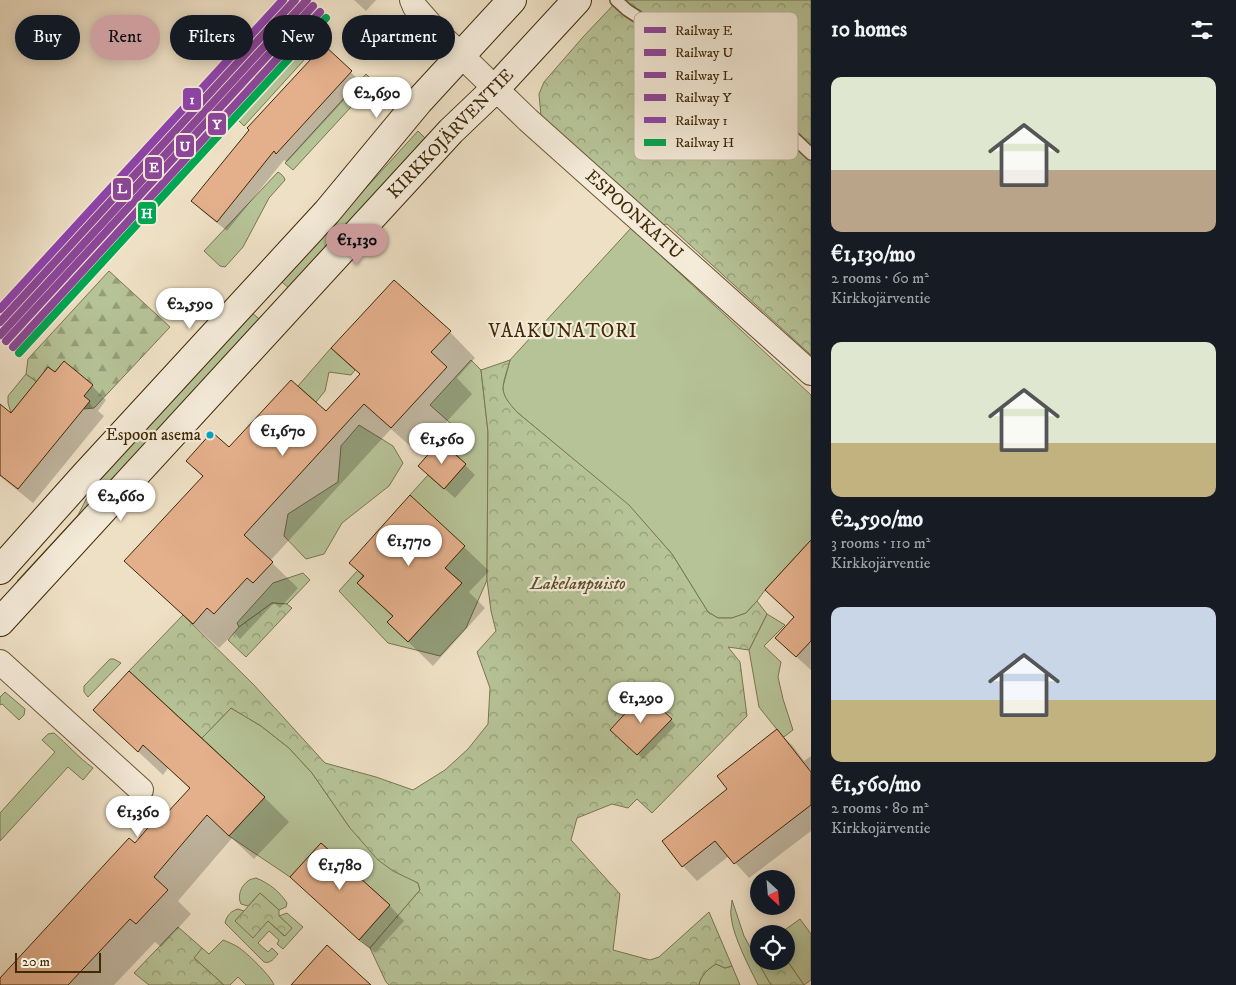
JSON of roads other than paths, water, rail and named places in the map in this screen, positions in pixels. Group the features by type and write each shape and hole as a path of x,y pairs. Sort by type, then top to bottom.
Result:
{"main road":[{"path":"0,570 327,212 419,101 512,0"},
{"name":"KIRKKOJÄRVENTIE","path":"0,622 451,131 495,89 577,0"}],"street":[{"name":"ESPOONKATU","path":"412,0 437,32 535,127 811,373"},
{"path":"0,662 141,790"}],"lane":[{"path":"616,0 634,15"},
{"path":"798,142 811,154"}],"rail line":[{"name":"1","path":"0,309 283,0"},
{"name":"L","path":"0,322 295,0"},
{"name":"E","path":"0,335 307,0"},
{"name":"U","path":"6,341 313,6"},
{"name":"Y","path":"13,347 320,12"},
{"name":"H","path":"19,353 288,60"}],"place":[{"name":"Espoon asema","path":"210,435"}],"district":[{"name":"VAAKUNATORI","path":"563,331"}],"park label":[{"name":"Lakelanpuisto","path":"578,584"}]}
